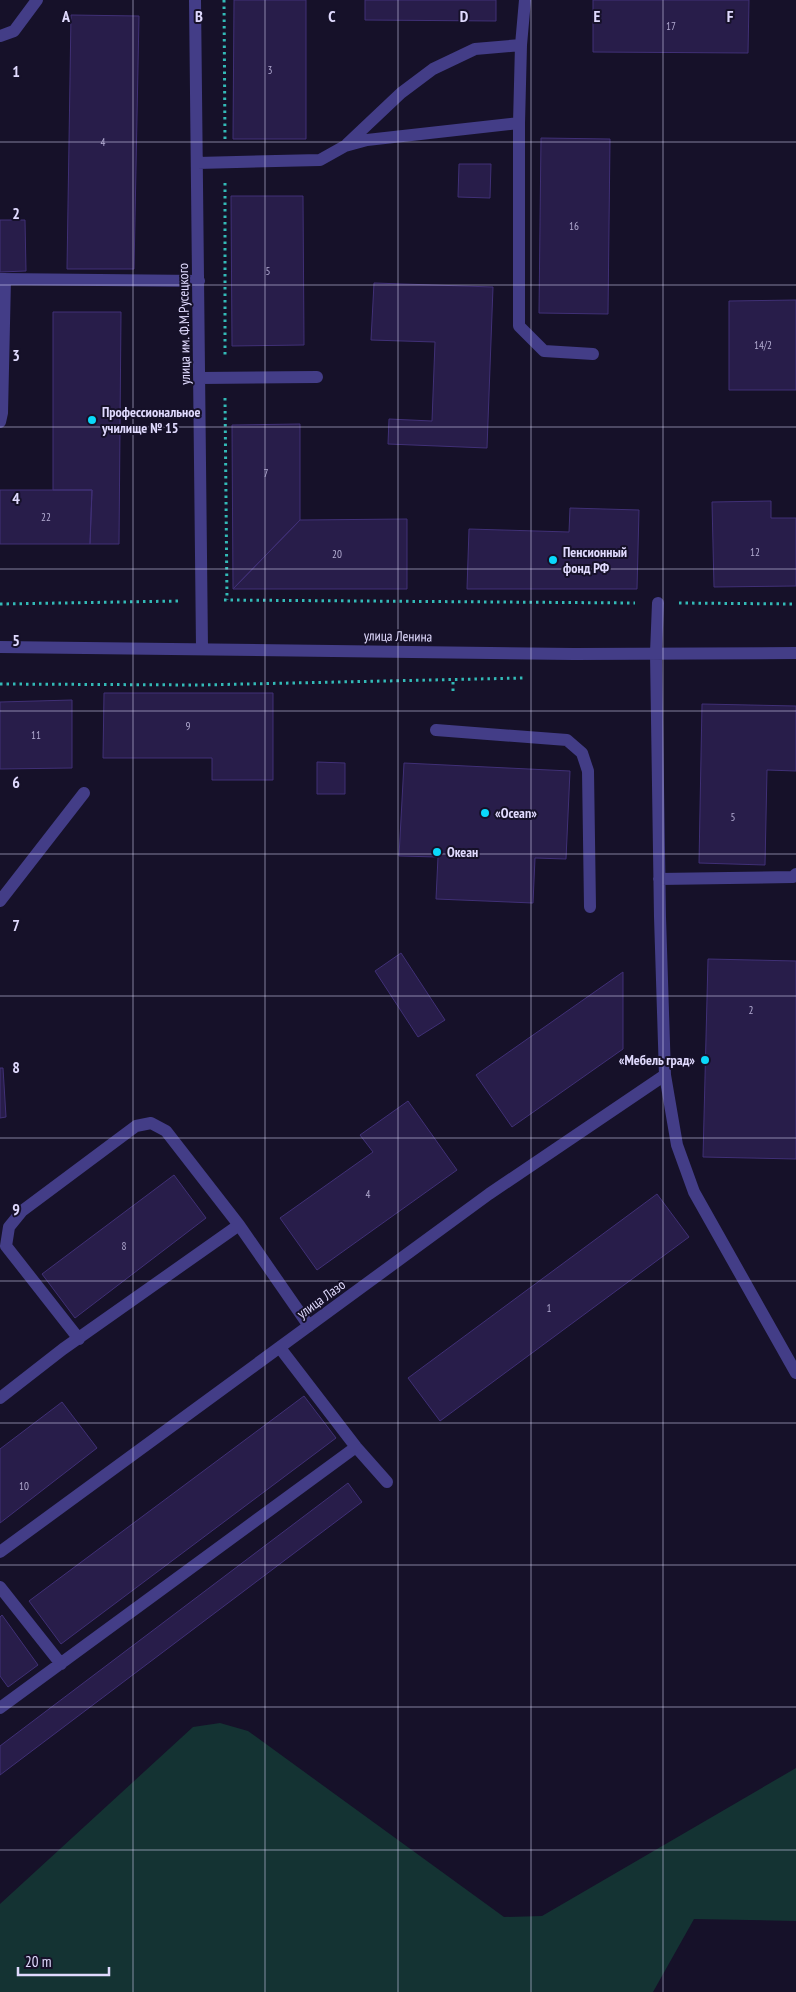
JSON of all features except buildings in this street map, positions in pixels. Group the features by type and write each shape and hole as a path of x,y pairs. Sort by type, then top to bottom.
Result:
{"street":[{"path":"0,36 14,31 37,0"},
{"name":"улица им. Ф.М.Русецкого","path":"195,0 202,648"},
{"path":"524,0 519,123 518,326 544,351 592,354"},
{"path":"345,146 401,93 433,69 475,49 521,45"},
{"path":"197,163 320,160 345,146 367,140 519,123"},
{"path":"0,422 2,413 2,279 199,281"},
{"path":"200,378 317,377"},
{"path":"658,603 656,653 665,1075 677,1145 694,1192 796,1373"},
{"name":"улица Ленина","path":"0,647 796,653"},
{"path":"436,730 567,740 582,753 588,771 590,907"},
{"path":"0,901 84,793"},
{"path":"660,879 793,877 796,874"},
{"name":"улица Лазо","path":"0,1552 488,1194 665,1075"},
{"path":"79,1339 6,1246 9,1227 22,1211 136,1126 151,1123 166,1131 239,1225 310,1326"},
{"path":"0,1398 239,1225"},
{"path":"280,1348 356,1447 387,1482"},
{"path":"0,1708 356,1447"},
{"path":"0,1587 61,1664"}],"path":[{"path":"224,0 226,600"},
{"path":"0,604 226,600 796,604"},
{"path":"0,684 200,685 531,678"},
{"path":"453,680 453,691"}],"green space":[{"path":"220,1723 248,1731 504,1917 542,1916 796,1768 796,1921 694,1919 653,1992 0,1992 0,1904 193,1727"}],"place":[{"name":"Профессиональное училище № 15","path":"92,420"},
{"name":"Пенсионный фонд РФ","path":"553,560"},
{"name":"«Оcean»","path":"485,813"},
{"name":"Океан","path":"437,852"},
{"name":"«Мебель град»","path":"705,1060"}]}
